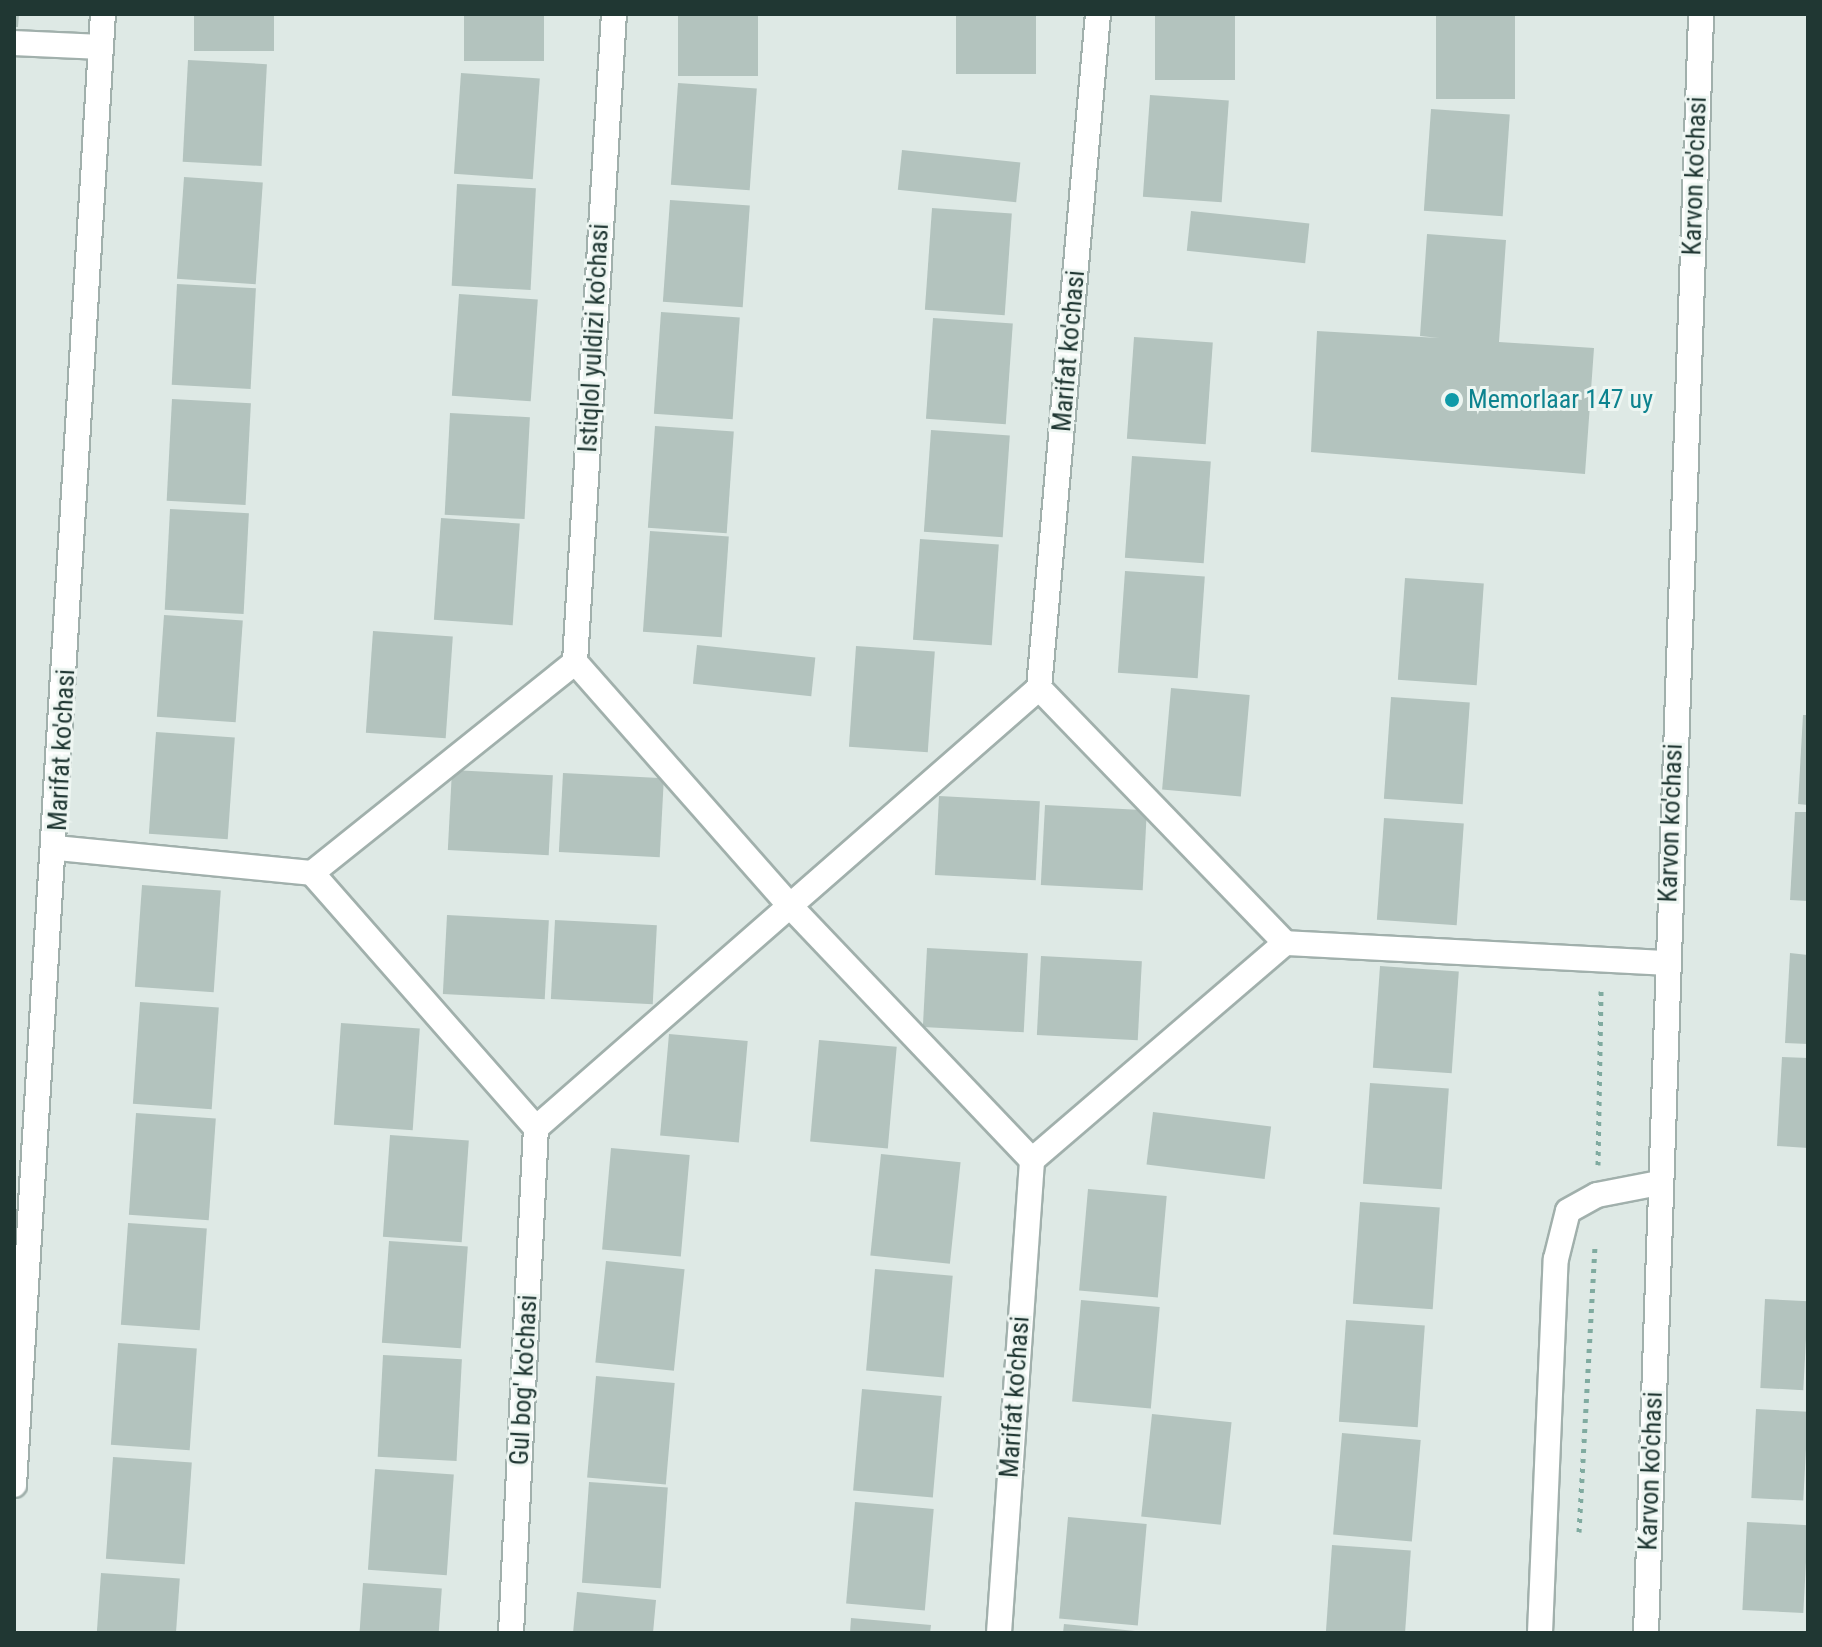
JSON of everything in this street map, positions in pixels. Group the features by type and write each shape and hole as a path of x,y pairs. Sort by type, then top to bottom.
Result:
{"street":[{"name":"Marifat ko'chasi","path":"14,1485 57,848 103,14"},
{"name":"Istiqlol yuldizi ko'chasi","path":"575,662 614,14"},
{"name":"Marifat ko'chasi","path":"1039,688 1098,14"},
{"name":"Karvon ko'chasi","path":"1646,1633 1666,963 1701,14"},
{"path":"14,43 101,47"},
{"path":"312,873 575,662 790,906 1032,1160 1285,943"},
{"path":"57,848 312,873 536,1128 1039,688 1285,943 1666,963"},
{"name":"Gul bog' ko'chasi","path":"511,1633 536,1128"},
{"name":"Marifat ko'chasi","path":"999,1633 1032,1160"},
{"path":"1540,1633 1556,1259 1568,1211 1597,1195 1659,1183"}],"path":[{"path":"1578,1538 1597,1195 1602,960"}],"building":[{"path":"14,14 19,14 18,27 14,27"},
{"path":"194,14 274,14 274,51 194,51"},
{"path":"464,14 544,14 544,61 464,61"},
{"path":"678,14 758,14 758,76 678,76"},
{"path":"956,14 1036,14 1036,74 956,74"},
{"path":"1155,14 1235,14 1235,80 1155,80"},
{"path":"1436,14 1515,14 1515,99 1436,99"},
{"path":"188,60 267,64 262,166 183,162"},
{"path":"461,73 540,79 533,179 454,174"},
{"path":"678,83 757,89 750,190 671,185"},
{"path":"1150,95 1229,101 1222,202 1143,197"},
{"path":"1431,109 1510,115 1503,216 1424,211"},
{"path":"902,150 1020,162 1016,202 898,190"},
{"path":"184,177 263,183 256,284 177,279"},
{"path":"457,184 536,188 531,290 452,286"},
{"path":"670,200 750,206 743,307 663,302"},
{"path":"932,208 1012,214 1005,315 925,310"},
{"path":"1191,211 1309,223 1305,263 1187,251"},
{"name":"Memorlaar 147 uy","path":"1427,234 1506,240 1499,342 1594,348 1585,474 1311,452 1317,331 1439,338 1420,336"},
{"path":"177,284 256,288 251,389 172,385"},
{"path":"459,294 538,300 531,401 452,396"},
{"path":"661,312 740,318 733,419 654,414"},
{"path":"933,318 1013,324 1006,424 926,419"},
{"path":"1134,337 1213,343 1206,444 1127,439"},
{"path":"172,399 251,403 246,505 167,501"},
{"path":"450,413 530,417 525,519 445,515"},
{"path":"655,426 734,432 727,533 648,528"},
{"path":"931,430 1010,436 1003,537 924,532"},
{"path":"1132,456 1211,462 1204,563 1125,558"},
{"path":"170,509 249,513 244,614 165,610"},
{"path":"441,518 520,524 513,625 434,620"},
{"path":"650,531 729,537 722,637 643,632"},
{"path":"920,539 999,545 992,645 913,640"},
{"path":"1125,571 1205,577 1198,678 1118,673"},
{"path":"1405,578 1484,584 1477,685 1398,680"},
{"path":"164,615 243,621 236,722 157,717"},
{"path":"373,631 453,637 446,738 366,733"},
{"path":"697,645 815,657 811,696 693,684"},
{"path":"856,646 935,652 928,752 849,747"},
{"path":"1171,688 1250,695 1241,796 1162,790"},
{"path":"1391,697 1470,703 1463,804 1384,799"},
{"path":"1803,715 1808,715 1808,805 1798,804"},
{"path":"156,732 235,738 228,839 149,834"},
{"path":"452,770 553,775 549,855 448,850"},
{"path":"563,773 664,778 660,857 559,852"},
{"path":"939,796 1040,801 1036,880 935,875"},
{"path":"1045,805 1147,810 1143,890 1041,885"},
{"path":"1795,812 1808,812 1808,901 1790,900"},
{"path":"1384,818 1464,824 1457,925 1377,920"},
{"path":"142,885 221,891 214,992 135,987"},
{"path":"447,915 549,920 545,999 443,994"},
{"path":"555,920 657,925 653,1004 551,999"},
{"path":"927,948 1028,953 1024,1032 923,1027"},
{"path":"1790,953 1808,955 1808,1044 1785,1043"},
{"path":"1041,956 1142,961 1138,1040 1037,1035"},
{"path":"1380,966 1459,972 1452,1073 1373,1068"},
{"path":"140,1002 219,1008 212,1109 133,1104"},
{"path":"341,1023 420,1029 413,1130 334,1125"},
{"path":"669,1034 748,1041 739,1142 660,1136"},
{"path":"819,1040 897,1047 888,1148 810,1142"},
{"path":"1782,1057 1808,1058 1808,1148 1777,1146"},
{"path":"1370,1083 1449,1089 1442,1189 1363,1184"},
{"path":"1153,1112 1271,1127 1265,1179 1147,1165"},
{"path":"136,1113 216,1119 209,1220 129,1215"},
{"path":"390,1135 469,1141 462,1242 383,1237"},
{"path":"611,1148 690,1155 681,1256 602,1250"},
{"path":"881,1154 961,1162 950,1264 870,1255"},
{"path":"1088,1189 1167,1196 1158,1297 1079,1291"},
{"path":"1360,1202 1440,1208 1433,1309 1353,1304"},
{"path":"128,1223 207,1229 200,1330 121,1325"},
{"path":"389,1241 468,1247 461,1348 382,1343"},
{"path":"606,1261 685,1269 674,1371 595,1362"},
{"path":"875,1269 953,1276 944,1377 866,1371"},
{"path":"1765,1299 1808,1301 1803,1390 1760,1388"},
{"path":"1081,1300 1160,1307 1151,1408 1072,1402"},
{"path":"1346,1320 1425,1326 1418,1427 1339,1422"},
{"path":"118,1343 197,1349 190,1450 111,1445"},
{"path":"383,1355 462,1359 457,1461 378,1457"},
{"path":"596,1376 675,1383 666,1484 587,1478"},
{"path":"862,1389 942,1396 933,1498 853,1491"},
{"path":"1756,1409 1808,1412 1803,1501 1751,1498"},
{"path":"1152,1414 1232,1422 1221,1525 1141,1516"},
{"path":"1342,1433 1421,1440 1412,1541 1333,1535"},
{"path":"113,1457 192,1463 185,1564 106,1559"},
{"path":"375,1469 454,1475 447,1575 368,1570"},
{"path":"589,1482 668,1488 661,1588 582,1583"},
{"path":"855,1502 934,1509 925,1610 846,1604"},
{"path":"1068,1517 1147,1524 1138,1625 1059,1619"},
{"path":"1747,1522 1808,1525 1803,1613 1742,1610"},
{"path":"1332,1545 1411,1551 1405,1633 1326,1633"},
{"path":"101,1573 180,1579 176,1633 97,1633"},
{"path":"363,1583 442,1589 439,1633 360,1633"},
{"path":"577,1592 656,1600 653,1633 573,1633"},
{"path":"851,1618 931,1625 930,1633 850,1633"},
{"path":"1064,1624 1135,1631 1135,1633 1063,1633"}],"place":[{"name":"Memorlaar 147 uy","path":"1452,400"}]}
